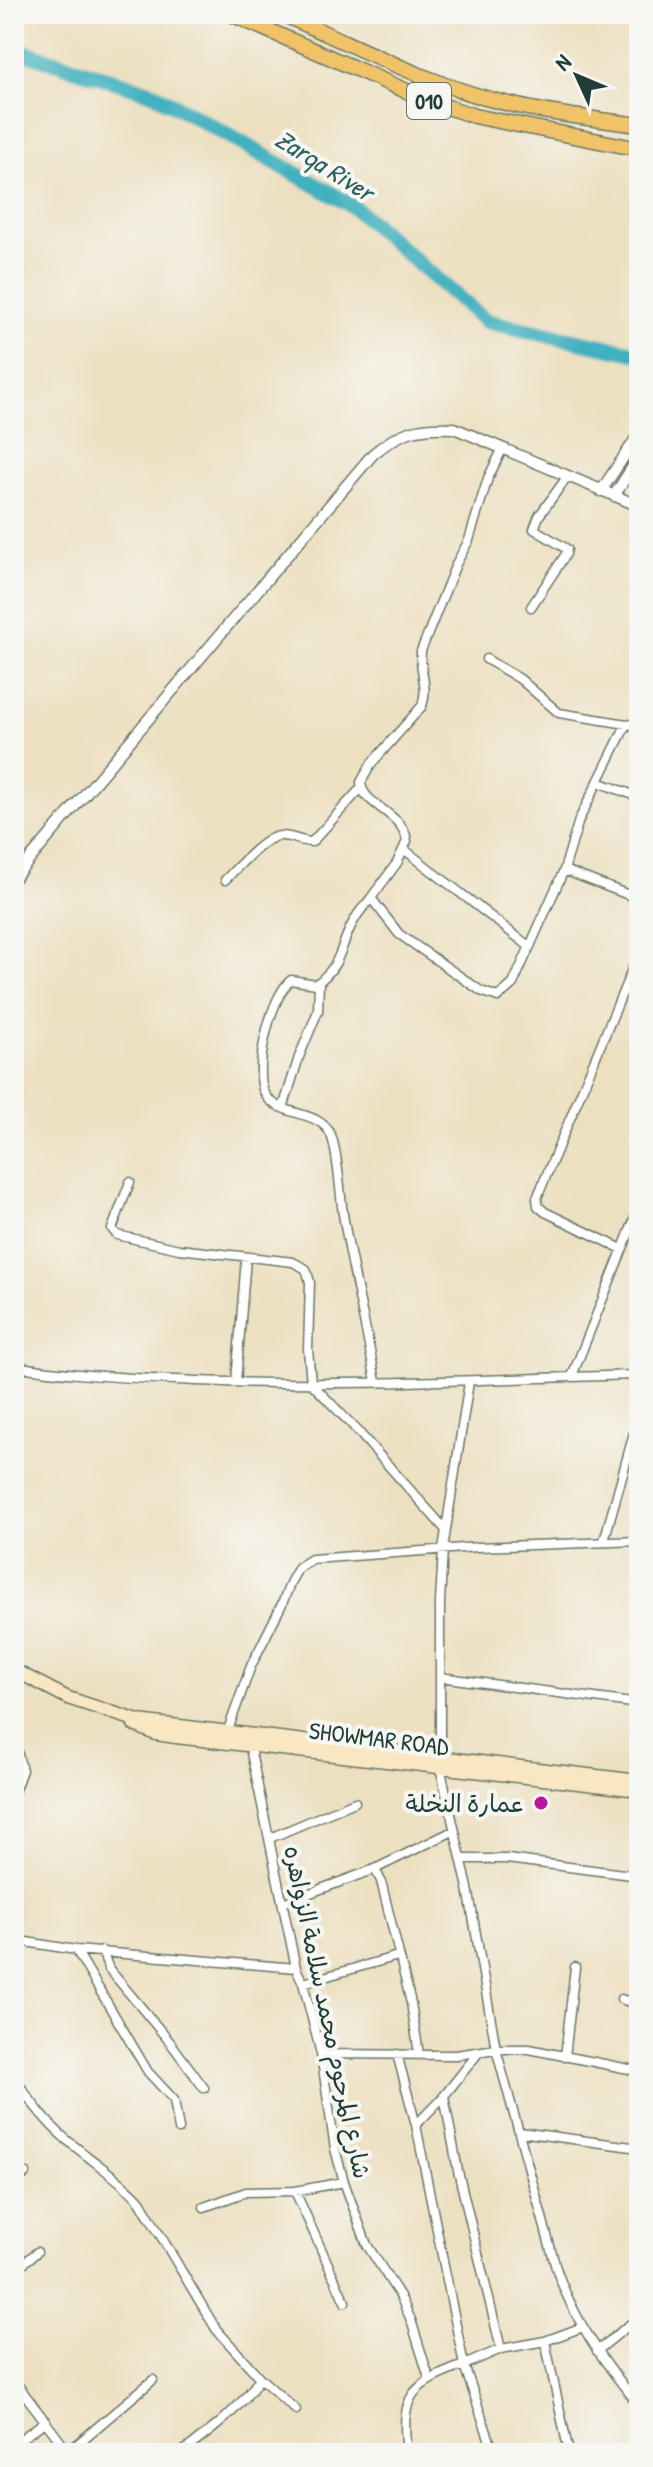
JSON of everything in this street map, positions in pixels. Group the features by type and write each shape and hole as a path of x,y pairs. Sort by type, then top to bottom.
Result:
{"main road":[{"name":"010","path":"231,14 427,100 474,116 639,149"},
{"name":"010","path":"282,14 414,71 502,103 553,114 639,125"},
{"name":"SHOWMAR ROAD","path":"14,1670 68,1698 156,1734 249,1740 639,1790"},
{"name":"SHOWMAR ROAD","path":"117,1716 228,1730 249,1740"},
{"name":"SHOWMAR ROAD","path":"440,1763 639,1781"}],"street":[{"path":"14,878 373,454 390,439 427,427 454,428 639,506"},
{"path":"601,491 639,434"},
{"path":"225,880 271,838 284,836 312,842 361,788 364,773 422,706 425,686 420,661 426,634 469,540 484,489 503,448"},
{"path":"614,496 639,457"},
{"path":"531,607 566,554 567,549 562,545 534,529 539,516 567,477"},
{"path":"486,659 520,679 559,713 639,726"},
{"path":"371,898 399,934 488,995 498,997 510,989 564,870 579,820 626,725"},
{"path":"598,782 639,797"},
{"path":"283,1108 318,1011 319,983 339,960 355,919 405,850 406,832 402,826 361,788"},
{"path":"405,850 530,947"},
{"path":"564,870 639,899"},
{"path":"622,1249 545,1212 538,1206 537,1198 639,953"},
{"path":"319,983 296,979 287,982 268,1025 262,1084 268,1098 283,1108 319,1121 332,1137 344,1218 376,1382"},
{"path":"130,1182 114,1219 112,1229 117,1235 179,1249 293,1262 304,1266 308,1272 311,1383 445,1529"},
{"path":"572,1376 639,1208"},
{"path":"236,1382 246,1258"},
{"path":"14,1366 115,1378 236,1382 469,1382 639,1375"},
{"path":"469,1382 443,1549 440,1763 496,2049 556,2268 566,2297 597,2351 639,2405"},
{"path":"604,1541 639,1415"},
{"path":"228,1730 251,1666 299,1567 312,1559 443,1549 639,1541"},
{"path":"440,1677 639,1704"},
{"path":"14,1739 22,1770 14,1792"},
{"name":"شارع المرحوم محمد سلامة الزواهره","path":"249,1740 296,1968 303,1983 321,2054 335,2149 344,2182 367,2245 400,2296 411,2320 429,2378"},
{"path":"270,1838 355,1802"},
{"path":"283,1903 375,1869 453,1831"},
{"path":"461,1859 507,1859 639,1876"},
{"path":"375,1869 381,1881 411,2003 419,2054"},
{"path":"14,1940 175,1960 296,1968"},
{"path":"76,1950 148,2072 174,2100 179,2129"},
{"path":"102,1951 109,1969 204,2088"},
{"path":"303,1983 398,1956"},
{"path":"565,2057 575,1967"},
{"path":"621,1999 639,2005"},
{"path":"321,2054 456,2055 496,2049 529,2049 639,2071"},
{"path":"416,2125 479,2052"},
{"path":"397,2054 416,2125 464,2365 494,2453"},
{"path":"14,2077 54,2129 125,2184 140,2201 216,2329 260,2378 296,2410"},
{"path":"444,2096 458,2171 501,2349"},
{"path":"520,2132 639,2148"},
{"path":"14,2183 26,2173"},
{"path":"204,2207 246,2192 295,2191 344,2182"},
{"path":"295,2191 345,2302"},
{"path":"14,2271 37,2252"},
{"path":"597,2351 639,2317"},
{"path":"407,2453 405,2414 408,2403 417,2387 429,2378 501,2349 545,2341 583,2327"},
{"path":"545,2341 569,2453"},
{"path":"181,2453 222,2421 248,2396 260,2378"},
{"path":"14,2380 69,2452 153,2380"},
{"path":"14,2444 46,2421"}],"waterway":[{"name":"Zarqa River","path":"14,49 153,93 351,205 485,321 639,354"}],"place":[{"name":"عمارة النخلة","path":"541,1803"}]}
